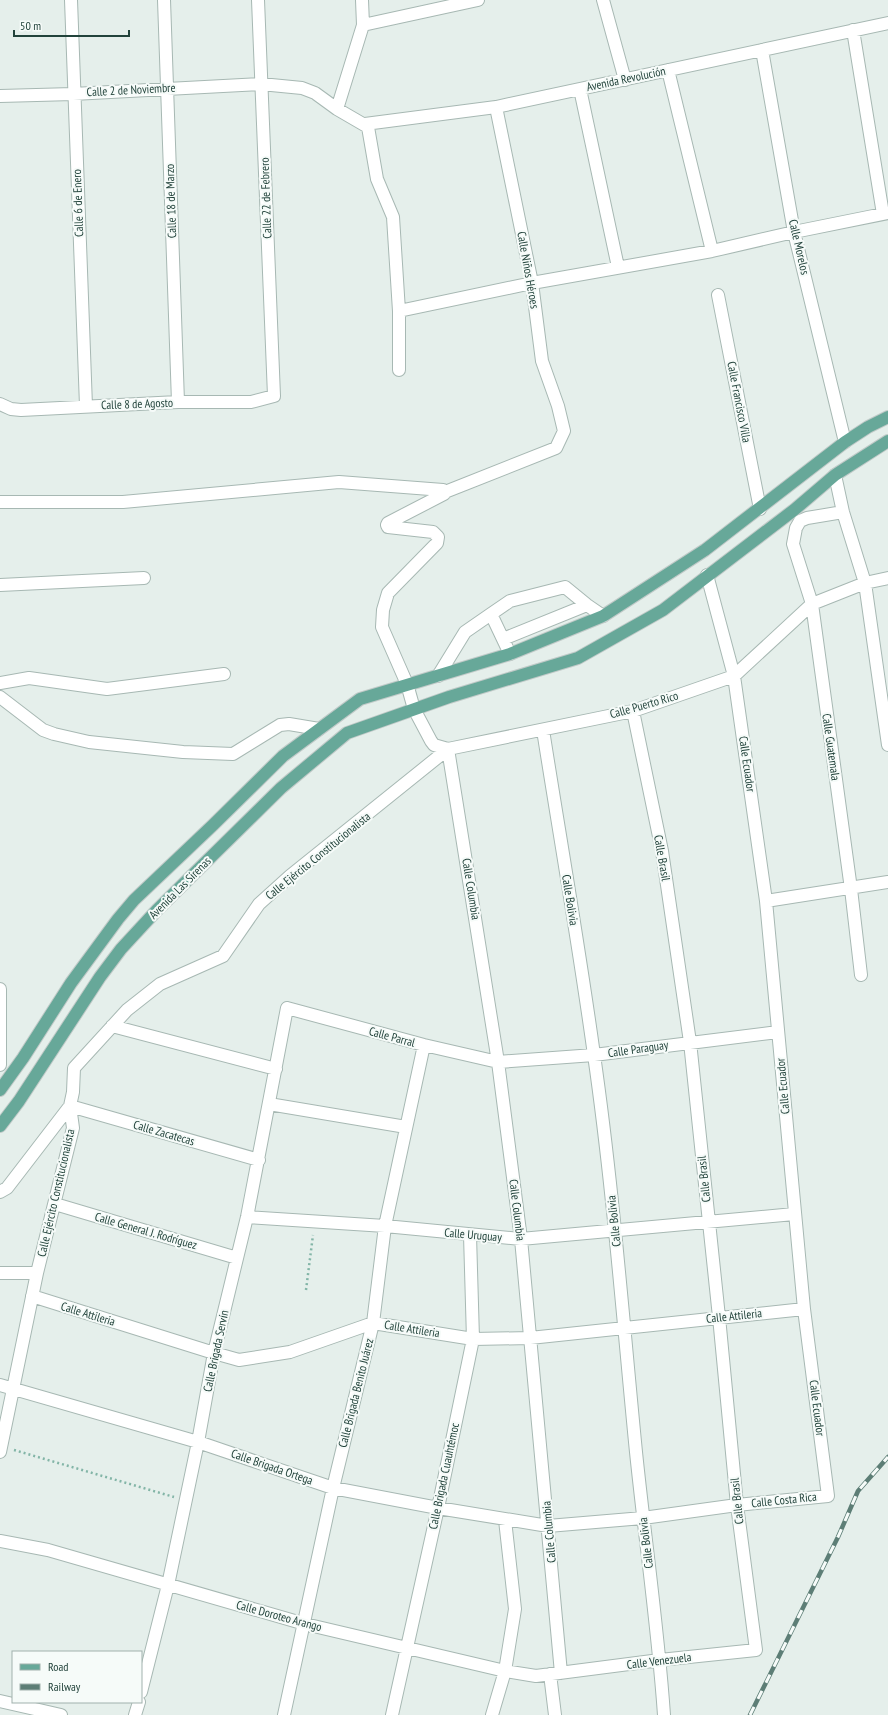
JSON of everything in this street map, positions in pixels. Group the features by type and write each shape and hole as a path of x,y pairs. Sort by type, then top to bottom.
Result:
{"main road":[{"name":"Avenida Las Sirenas","path":"0,1090 23,1058 70,983 118,918 283,756 360,699 510,654 603,616 705,550 845,442 868,427 888,417"},
{"name":"Avenida Las Sirenas","path":"0,1126 19,1101 100,977 121,949 157,910 281,788 346,734 449,696 578,658 663,610 794,510 835,475 888,441"}],"street":[{"name":"Calle 6 de Enero","path":"71,0 73,94 86,406"},
{"name":"Calle 18 de Marzo","path":"164,0 178,402"},
{"name":"Calle 22 de Febrero","path":"258,0 274,396"},
{"path":"337,109 363,25 362,0"},
{"path":"363,25 478,0"},
{"path":"603,0 625,80"},
{"name":"Avenida Revolución","path":"368,127 365,124 496,107 888,23"},
{"path":"399,312 532,283 712,251 794,232 886,214 853,30"},
{"name":"Calle Morelos","path":"762,50 794,232 845,442"},
{"path":"668,70 712,251"},
{"name":"Calle 2 de Noviembre","path":"0,96 73,94 261,84 302,88 315,93 337,109 368,127"},
{"path":"580,89 618,267"},
{"name":"Calle Niños Héroes","path":"445,492 556,448 564,431 558,406 542,362 532,283 496,107"},
{"path":"368,127 377,179 393,217 399,312 399,370"},
{"name":"Calle Francisco Villa","path":"718,295 760,509"},
{"name":"Calle 8 de Agosto","path":"0,404 11,409 21,410 178,402 251,402 274,396"},
{"path":"835,475 843,512 865,583 888,745"},
{"path":"0,502 123,502 339,482 443,490 445,492 444,494 386,525 388,527 432,532 438,537 437,543 388,593 383,610 382,627 407,684 414,709 434,745 448,749"},
{"path":"794,510 800,521 807,518 843,512"},
{"name":"Calle Guatemala","path":"800,521 796,528 793,544 812,604 851,889 861,975"},
{"name":"Calle Ecuador","path":"707,575 734,676 766,901 794,1214 804,1309 828,1496"},
{"path":"0,585 144,578"},
{"path":"812,604 865,583 888,578"},
{"path":"438,676 465,632 510,601 565,587 603,616"},
{"name":"Calle Puerto Rico","path":"448,749 633,711 734,676 812,604"},
{"path":"503,639 587,605"},
{"path":"491,614 510,654"},
{"path":"0,683 29,678 107,689 224,674"},
{"path":"0,697 43,730 54,734 88,742 183,752 233,754 280,725 289,724 319,729"},
{"name":"Calle Brasil","path":"633,711 662,851 690,1042 737,1505 756,1650"},
{"name":"Calle Bolivia","path":"543,730 594,1055 616,1231 624,1328 643,1518 660,1660 664,1715"},
{"name":"Calle Ejército Constitucionalista","path":"0,1449 37,1273 73,1128 70,1106 73,1092 74,1068 127,1010 160,984 223,956 259,904 290,876 448,749"},
{"name":"Calle Columbia","path":"448,749 498,1062 521,1239 548,1526 556,1674 555,1715"},
{"path":"766,901 851,889 888,882"},
{"path":"0,989 0,1065"},
{"name":"Calle Parral","path":"287,1008 424,1045 498,1062"},
{"name":"Calle Brigada Servín","path":"142,1688 168,1585 198,1442 214,1354 247,1217 287,1008"},
{"path":"112,1026 276,1069"},
{"name":"Calle Paraguay","path":"498,1062 594,1055 778,1032"},
{"name":"Calle Brigada Benito Juárez","path":"284,1715 305,1624 333,1488 373,1323 385,1226 424,1045"},
{"path":"269,1104 406,1127"},
{"path":"0,1192 7,1188 70,1106"},
{"name":"Calle Zacatecas","path":"70,1106 259,1160"},
{"name":"Calle General J. Rodríguez","path":"55,1204 237,1258"},
{"name":"Calle Uruguay","path":"247,1217 385,1226 521,1239 794,1214"},
{"name":"Calle Brigada Cuauhtémoc","path":"392,1715 438,1508 473,1339 470,1235"},
{"path":"0,1273 37,1273"},
{"name":"Calle Attileria","path":"32,1296 214,1354 238,1360 290,1352 373,1323 473,1339 530,1338 804,1309"},
{"name":"Calle Brigada Ortega","path":"0,1385 13,1390 198,1442 333,1488 505,1520 548,1526"},
{"name":"Calle Costa Rica","path":"548,1526 643,1518 737,1505 828,1496"},
{"path":"492,1715 506,1671 515,1609 505,1520"},
{"name":"Calle Doroteo Arango","path":"0,1541 48,1550 305,1624 506,1671 536,1676 556,1674"},
{"name":"Calle Venezuela","path":"556,1674 660,1660 756,1650"},
{"path":"0,1701 61,1715"},
{"path":"135,1715 138,1703"}],"path":[{"path":"306,1290 315,1221"},
{"path":"0,1449 28,1454 186,1501"}],"railway":[{"path":"750,1715 838,1537 858,1491 888,1457"}]}
